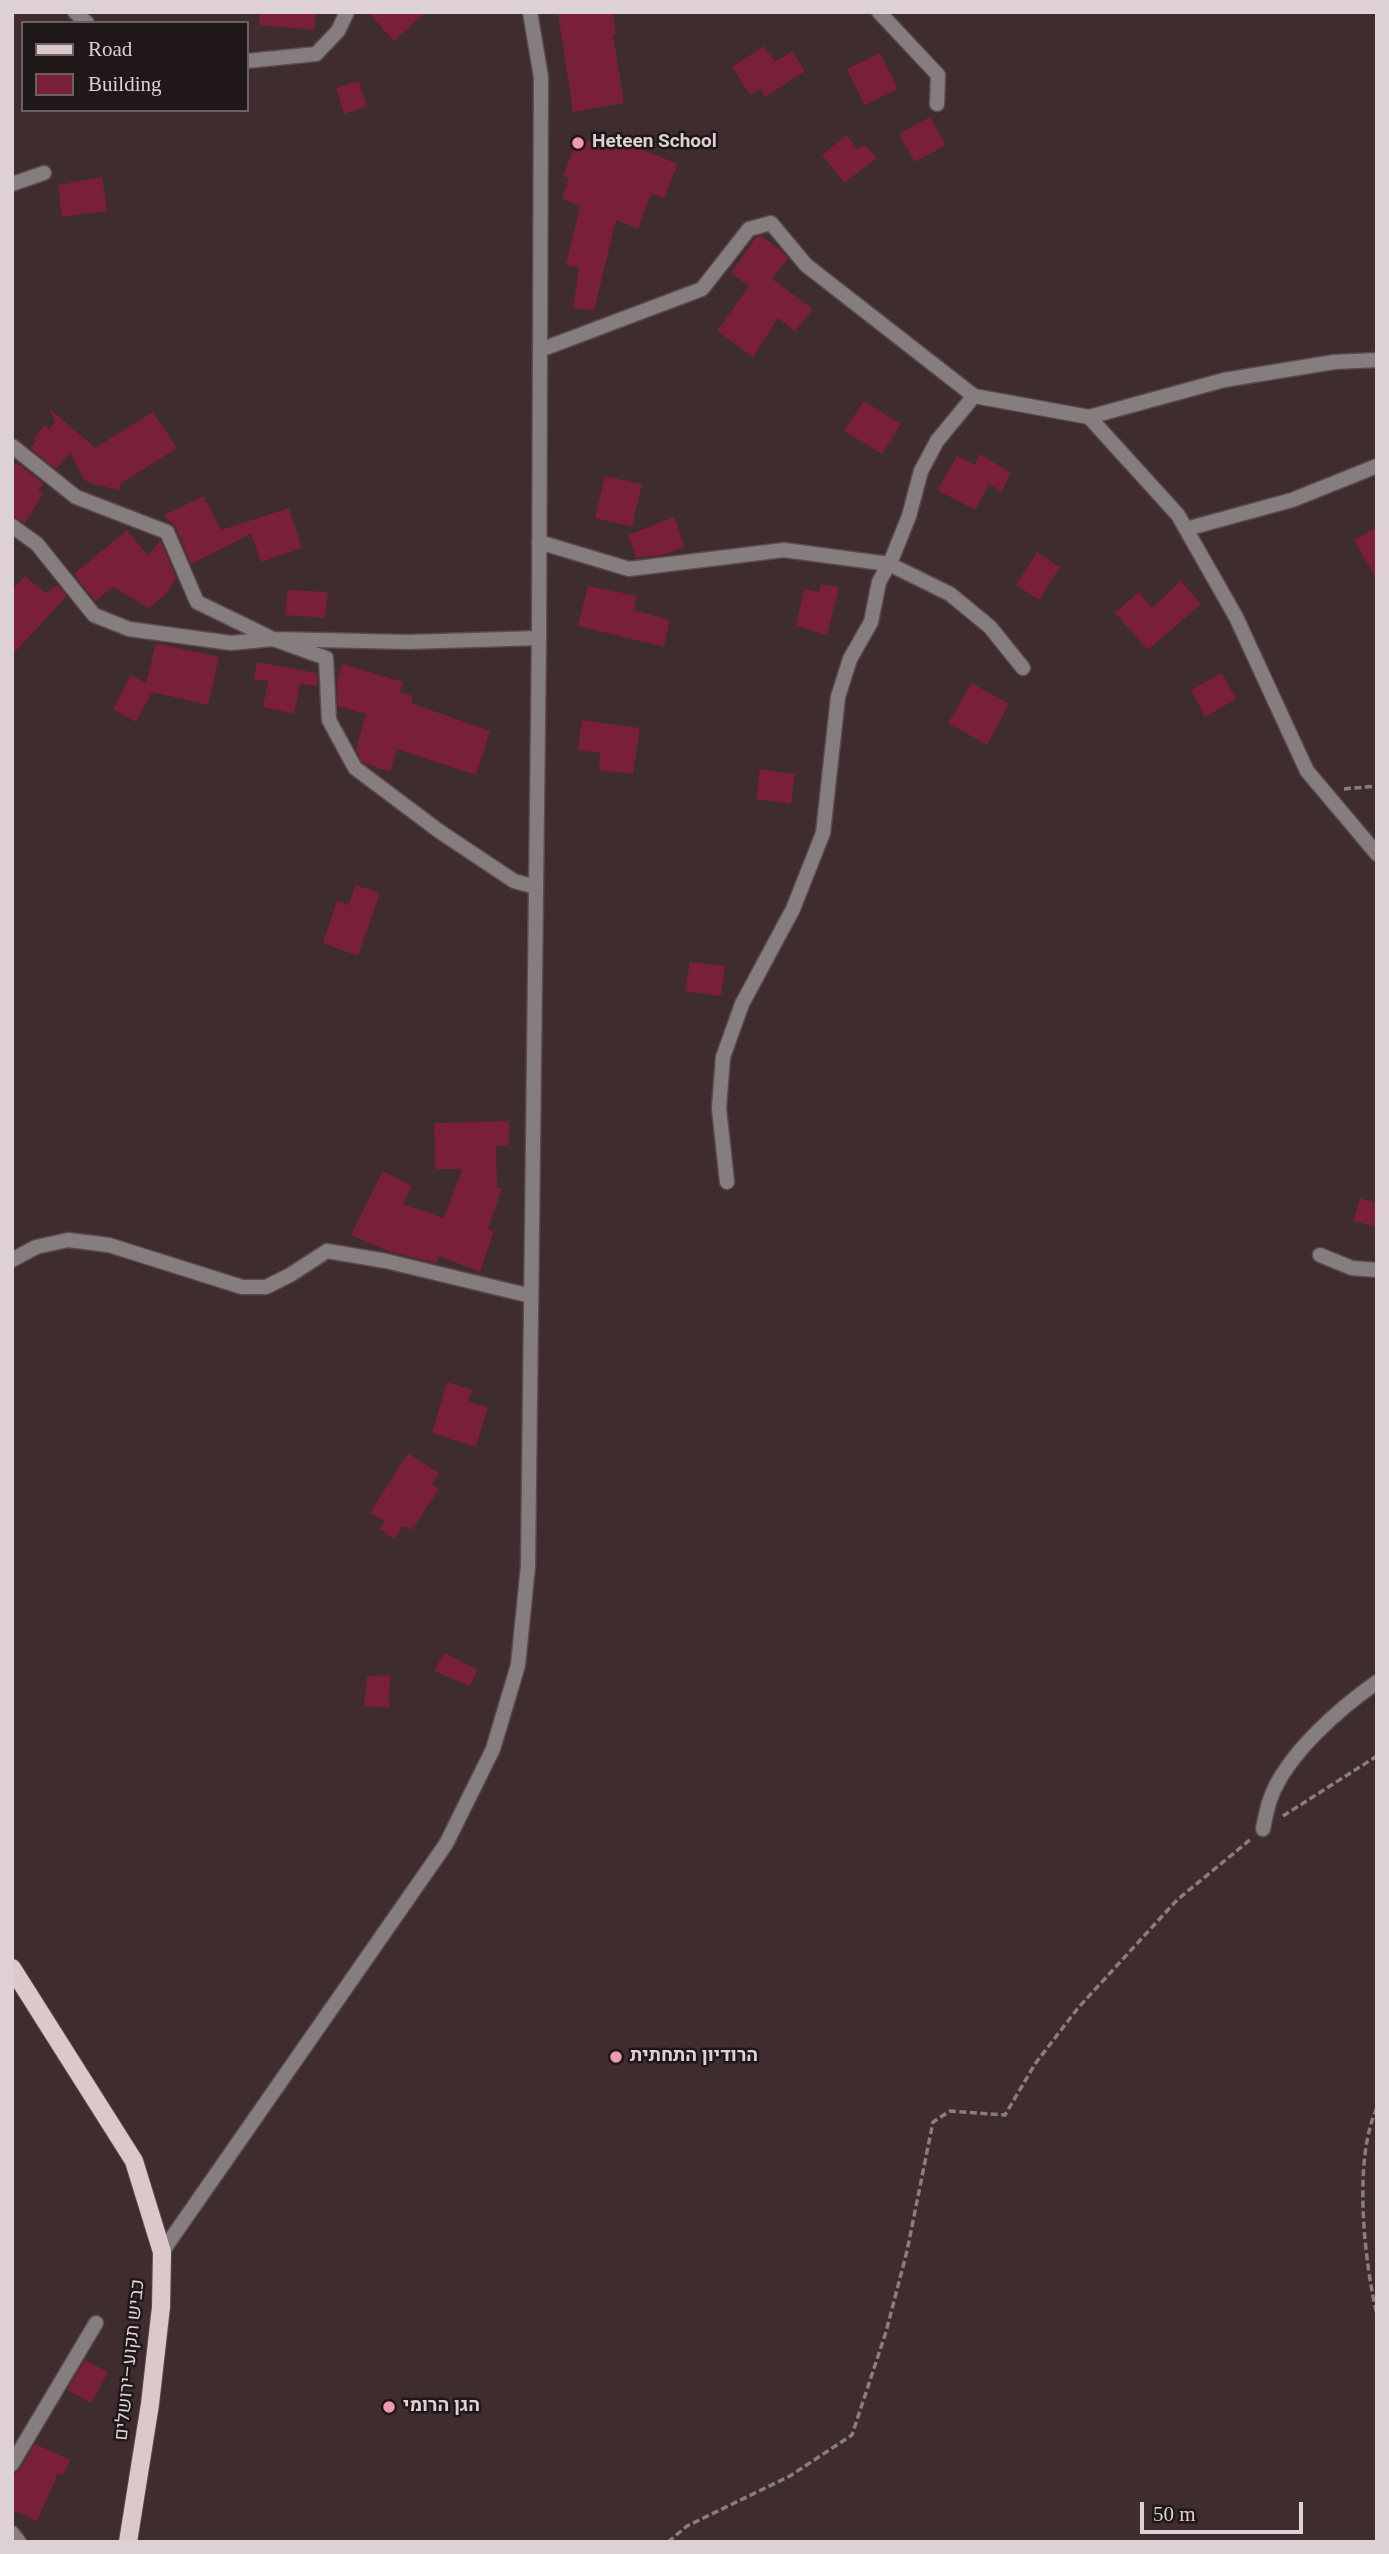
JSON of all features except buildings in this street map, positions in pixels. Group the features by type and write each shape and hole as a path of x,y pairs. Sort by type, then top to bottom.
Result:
{"main road":[{"name":"כביש תקוע–ירושלים","path":"12,1968 134,2161 162,2252 161,2307 150,2404 128,2542"}],"street":[{"path":"248,61 316,54 338,31 347,12"},
{"path":"162,2252 446,1844 493,1749 518,1665 528,1566 539,638 541,77 530,12"},
{"path":"878,12 938,75 937,104"},
{"path":"12,184 44,173"},
{"path":"540,350 702,289 749,229 771,223 806,265 974,396 1089,417 1224,380 1334,362 1377,359"},
{"path":"727,1182 719,1108 723,1057 742,1004 793,909 823,833 838,697 850,659 871,622 879,582 909,516 920,471 937,441 974,396"},
{"path":"1089,417 1178,514 1236,617 1307,772 1377,854"},
{"path":"12,446 76,497 167,532 197,602 273,639 326,658 329,720 355,768 439,831 514,881 536,887"},
{"path":"1186,529 1292,500 1377,466"},
{"path":"12,526 37,544 94,615 129,629 231,643 273,639 408,642 539,638"},
{"path":"539,542 629,569 784,550 889,564 950,594 990,627 1023,668"},
{"path":"12,1260 36,1247 68,1240 109,1245 242,1287 266,1287 327,1251 386,1261 531,1296"},
{"path":"1320,1255 1352,1268 1377,1270"},
{"path":"1263,1829 1271,1796 1292,1762 1325,1726 1357,1696 1377,1682"},
{"path":"12,2465 96,2323"},
{"path":"12,2533 19,2542"}],"path":[{"path":"1324,792 1377,786"},
{"path":"668,2542 687,2526 790,2476 852,2435 886,2332 907,2251 933,2122 950,2111 1005,2115 1035,2064 1078,2008 1177,1900 1263,1829 1377,1756"},
{"path":"1377,2108 1364,2153 1364,2188 1370,2286 1377,2315"}],"place":[{"name":"Heteen School","path":"578,143"},
{"name":"הרודיון התחתית","path":"616,2057"},
{"name":"הגן הרומי","path":"389,2407"}]}
